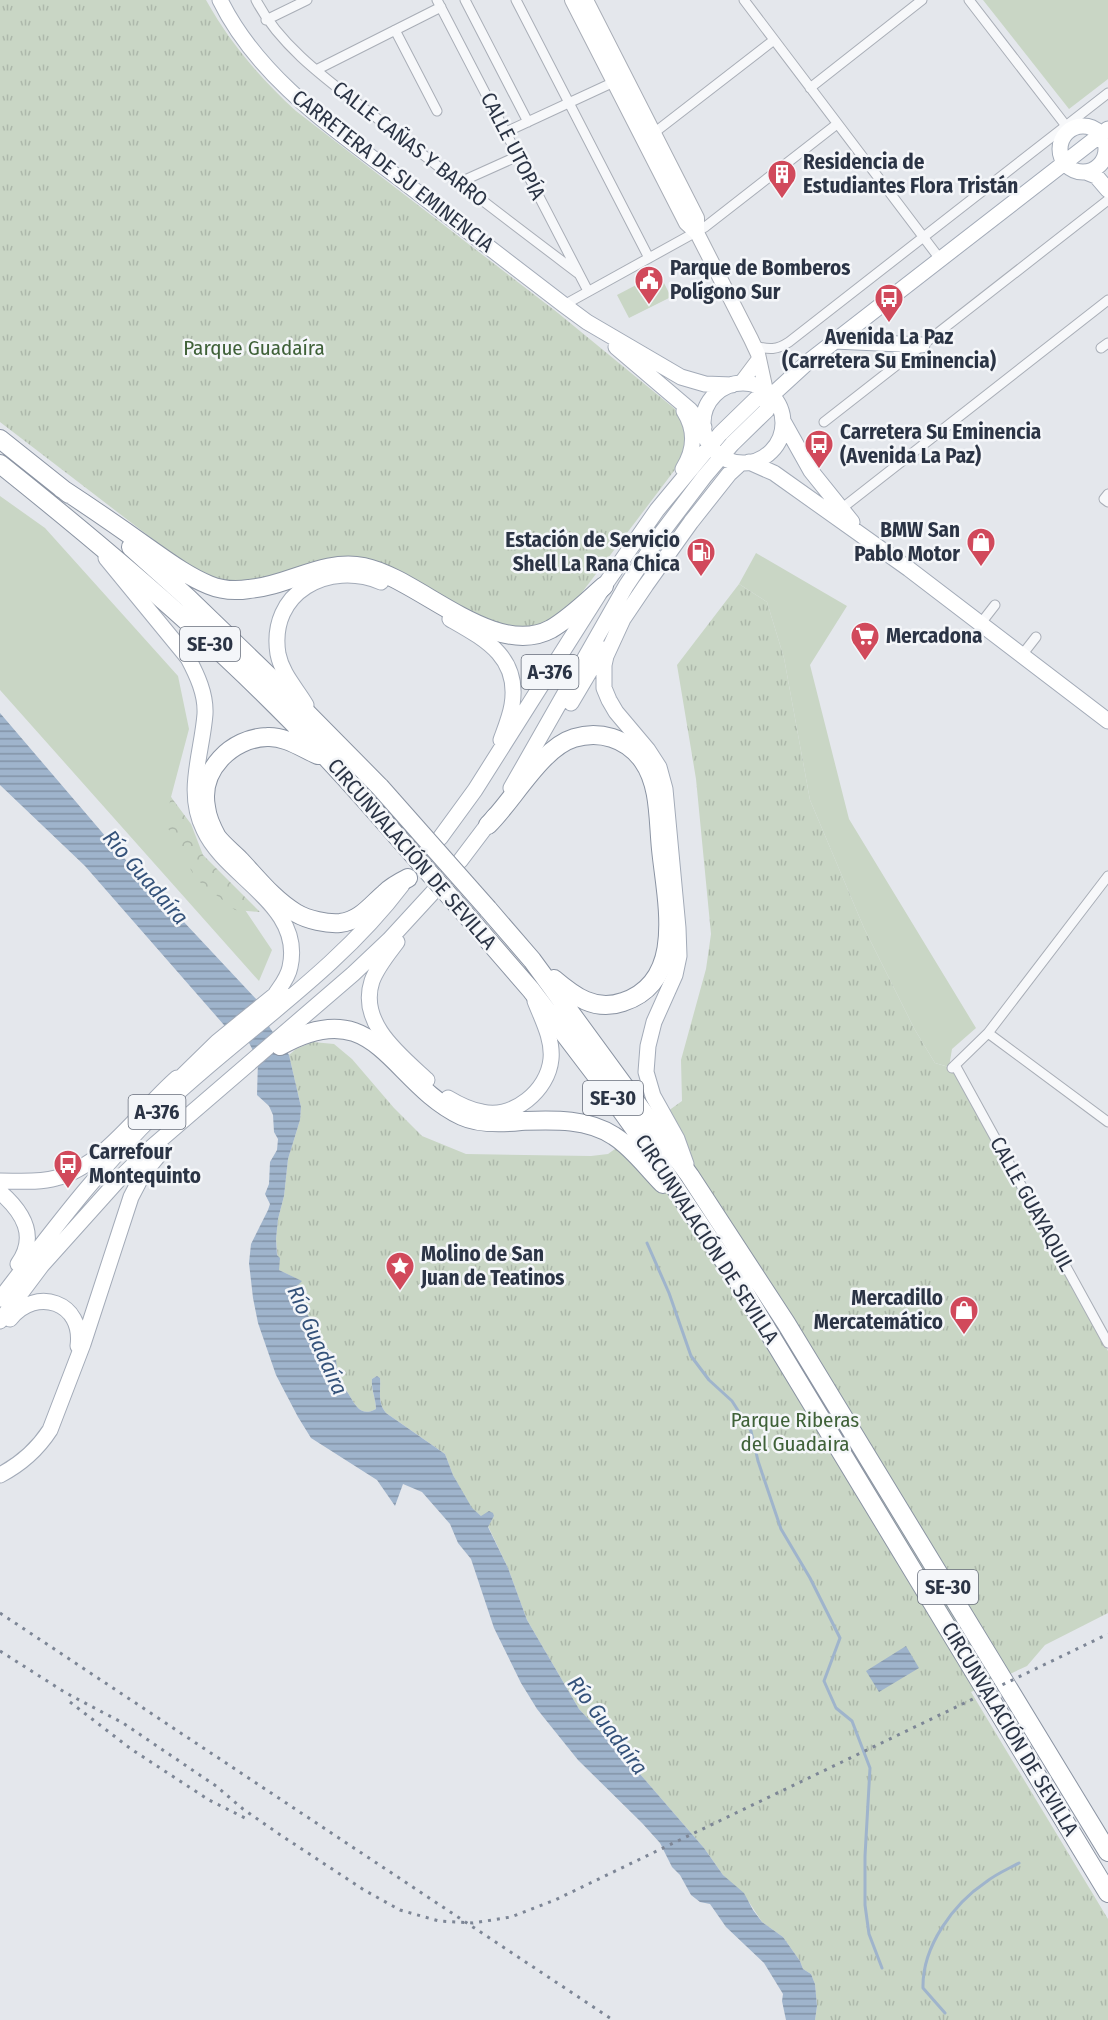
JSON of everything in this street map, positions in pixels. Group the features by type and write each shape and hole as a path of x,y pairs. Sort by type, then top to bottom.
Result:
{"highway":[{"name":"CIRCUNVALACIÓN DE SEVILLA","path":"0,439 62,488 188,598 317,723 380,787 531,960 690,1176 786,1323 1108,1852"},
{"name":"CIRCUNVALACIÓN DE SEVILLA","path":"0,464 85,532 172,608 331,761 531,990 601,1082 740,1285 1108,1893"},
{"path":"62,488 187,574 211,586 230,590 270,585 329,566 365,567 385,574 480,625 505,634 527,636 550,629 604,586"},
{"path":"488,825 543,760 572,739 590,735 606,736 620,741 632,749 650,773 656,795 668,922 667,949 663,968 655,981 644,992 617,1005 588,1002 576,997 531,960"},
{"path":"331,761 286,740 268,737 248,740 228,750 213,767 206,786 205,805 218,838 281,902 298,914 320,921 340,923 359,916 384,893 410,874"},
{"path":"289,1036 330,1028 346,1029 362,1034 385,1051 437,1102 463,1117 487,1122 546,1120 579,1122 598,1127 615,1136 690,1210"}],"main road":[{"name":"CARRETERA DE SU EMINENCIA","path":"220,0 231,24 269,71 329,125 587,322 690,410 704,426"},
{"path":"1104,132 1083,127 1068,128 1060,150 1065,163 1071,169 1096,176 1108,190"},
{"path":"657,510 710,445 756,399 769,393 1104,132"},
{"path":"1086,172 1106,164 1104,132"},
{"name":"CARRETERA DE SU EMINENCIA","path":"587,322 681,377 705,384 758,386 769,393"},
{"path":"834,341 901,352 922,345"},
{"path":"736,384 720,391 711,400 705,413 704,426 710,445 722,456 770,471 782,479 909,569 1108,721"},
{"path":"769,393 778,403 783,421 811,471 868,541"},
{"path":"460,861 488,825 509,792 626,586 660,535 698,485 722,456 767,410 769,393"},
{"path":"604,586 686,466 693,443 690,420 671,394"},
{"path":"509,792 536,757 590,673 611,635 691,522 729,474 745,463 763,458 774,448 781,436 783,421"},
{"path":"656,572 667,542 698,485"},
{"path":"85,532 188,658 196,674 203,694 205,712 194,784 196,810 204,833 278,914 288,930 292,949 290,968 278,999"},
{"path":"317,723 300,694 285,676 278,654 278,631 283,612 304,587 317,579 351,574 369,577 392,587 482,637 497,650 509,667 513,684 512,705 496,758"},
{"name":"A-376","path":"440,838 496,758 604,586"},
{"path":"623,620 606,656 604,688 616,712 648,750 659,767 665,789 678,928 679,956 675,975 654,1022 648,1046 646,1072 653,1096 677,1139 690,1176"},
{"path":"0,1181 54,1179 79,1170 104,1150 191,1066 221,1046 278,999 370,915 387,906 410,874"},
{"path":"289,1036 389,940 446,878"},
{"path":"423,903 422,913 381,964 372,981 369,1005 373,1021 385,1038 440,1092 461,1106 483,1113 504,1112 520,1106 536,1093 547,1075 551,1059 550,1042 531,990"},
{"name":"A-376","path":"0,1321 42,1265 121,1177 152,1147 208,1100 289,1036"},
{"name":"A-376","path":"0,1299 94,1179 221,1046"},
{"path":"94,1179 118,1144 191,1066"},
{"path":"0,1475 17,1466 43,1441 61,1405 139,1180 151,1161 176,1136 193,1113"},
{"path":"0,1192 14,1204 25,1222 27,1234 26,1252 0,1290"},
{"path":"0,1331 14,1314 26,1305 40,1301 56,1303 70,1312 77,1326 79,1335 74,1367"}],"street":[{"name":"CALLE CAÑAS Y BARRO","path":"256,0 266,20 316,70 458,183 579,274"},
{"path":"266,20 307,0"},
{"name":"CALLE UTOPÍA","path":"465,0 528,122"},
{"path":"516,0 649,258"},
{"path":"572,0 614,82 697,218 697,233 757,353 769,393"},
{"path":"586,0 649,137"},
{"path":"744,0 940,259"},
{"path":"810,88 922,0"},
{"path":"969,0 1068,128"},
{"path":"316,70 395,30 439,4"},
{"name":"CALLE UTOPÍA","path":"439,4 588,291"},
{"path":"395,30 437,111"},
{"path":"649,137 774,40"},
{"path":"506,132 614,82"},
{"path":"736,384 757,353 779,348 1068,128 1108,93"},
{"path":"564,305 697,233 837,124"},
{"path":"458,183 518,156"},
{"path":"922,345 1108,200"},
{"path":"841,509 1108,300"},
{"path":"824,422 901,352"},
{"path":"981,623 995,605"},
{"path":"1022,655 1036,637"},
{"path":"1108,876 988,1033 1108,1122"},
{"name":"CALLE GUAYAQUIL","path":"988,1033 954,1067 1108,1343"}],"green space":[{"name":"Parque Guadaíra","path":"0,0 206,0 246,59 296,111 558,313 675,409 687,430 683,459 577,599 553,618 536,626 514,628 489,621 407,576 347,557 311,562 247,584 217,581 176,557 0,422"},
{"path":"983,0 1108,0 1108,79 1069,109"},
{"path":"659,273 671,297 629,318 617,295"},
{"path":"0,496 45,528 178,676 189,729 171,797 194,858 237,898 272,950 259,981 0,690"},
{"path":"756,553 847,606 810,665 849,819 976,1028 952,1049 949,1067 935,1063 915,1030 864,928 810,800 784,658 767,602 739,584"},
{"name":"Parque Riberas del Guadaira","path":"739,584 767,602 784,658 810,800 864,928 915,1030 935,1063 952,1068 1108,1351 1108,1613 1045,1645 1027,1666 971,1692 1108,1919 1108,2020 815,2020 817,2006 815,1984 811,1974 803,1969 783,1937 762,1922 749,1902 723,1875 704,1848 640,1774 579,1709 527,1620 508,1568 488,1526 494,1516 481,1516 471,1508 453,1475 445,1454 386,1413 380,1401 380,1378 377,1376 372,1379 376,1409 369,1412 363,1411 354,1404 339,1384 339,1374 333,1353 325,1346 303,1308 297,1286 301,1281 279,1270 276,1239 278,1219 284,1196 288,1159 300,1120 301,1107 289,1055 296,1049 313,1042 334,1044 352,1059 394,1108 422,1136 466,1154 591,1156 608,1154 682,1101 681,1060 706,969 711,934 696,779 677,665"},
{"path":"171,797 191,824 203,855 260,912 235,910 196,879 165,823"}],"water":[{"name":"Río Guadaíra","path":"0,713 124,858 257,1000 270,1028 289,1055 301,1107 300,1120 288,1159 284,1196 278,1219 276,1239 277,1255 280,1258 279,1270 302,1281 297,1286 303,1308 336,1360 339,1384 358,1408 369,1412 376,1409 372,1379 377,1376 380,1378 380,1401 386,1413 445,1454 453,1475 472,1508 481,1516 489,1511 493,1513 494,1516 488,1527 508,1568 527,1620 579,1709 640,1774 704,1848 723,1875 744,1893 762,1922 783,1937 803,1969 811,1974 815,1984 817,2006 815,2020 786,2020 783,1994 764,1963 726,1927 710,1904 700,1902 691,1895 680,1875 672,1867 660,1843 578,1760 537,1709 521,1683 494,1628 471,1559 458,1543 450,1524 422,1492 403,1484 395,1506 377,1480 311,1438 276,1375 258,1323 253,1298 249,1263 251,1244 270,1204 265,1194 269,1184 270,1162 277,1150 278,1139 274,1132 273,1115 269,1106 257,1095 258,1060 248,1041 224,1025 85,866 0,785"},
{"path":"906,1646 919,1668 879,1692 866,1671"}],"waterway":[{"path":"647,1243 669,1293 691,1356 709,1380 732,1401 751,1431 758,1461 781,1529 810,1578 840,1638 824,1681 836,1708 852,1721 870,1768 865,1905 869,1934 882,1968"},
{"path":"945,2013 923,1988 924,1973 934,1942 951,1914 962,1902 994,1876 1019,1863"}],"railway":[{"path":"0,1613 613,2020"},
{"path":"0,1651 66,1693 123,1723 216,1786 243,1809 279,1834 364,1890 400,1910 439,1921 473,1923 511,1917 555,1900 1108,1634"},
{"path":"70,1702 131,1749 209,1800 247,1819"}],"place":[{"name":"Residencia de Estudiantes Flora Tristán","path":"782,200"},
{"name":"Parque de Bomberos Polígono Sur","path":"649,306"},
{"name":"Avenida La Paz (Carretera Su Eminencia)","path":"889,324"},
{"name":"Carretera Su Eminencia (Avenida La Paz)","path":"819,470"},
{"name":"BMW San Pablo Motor","path":"981,568"},
{"name":"Estación de Servicio Shell La Rana Chica","path":"701,578"},
{"name":"Mercadona","path":"865,662"},
{"name":"Carrefour Montequinto","path":"68,1190"},
{"name":"Molino de San Juan de Teatinos","path":"400,1292"},
{"name":"Mercadillo Mercatemático","path":"964,1336"}]}
